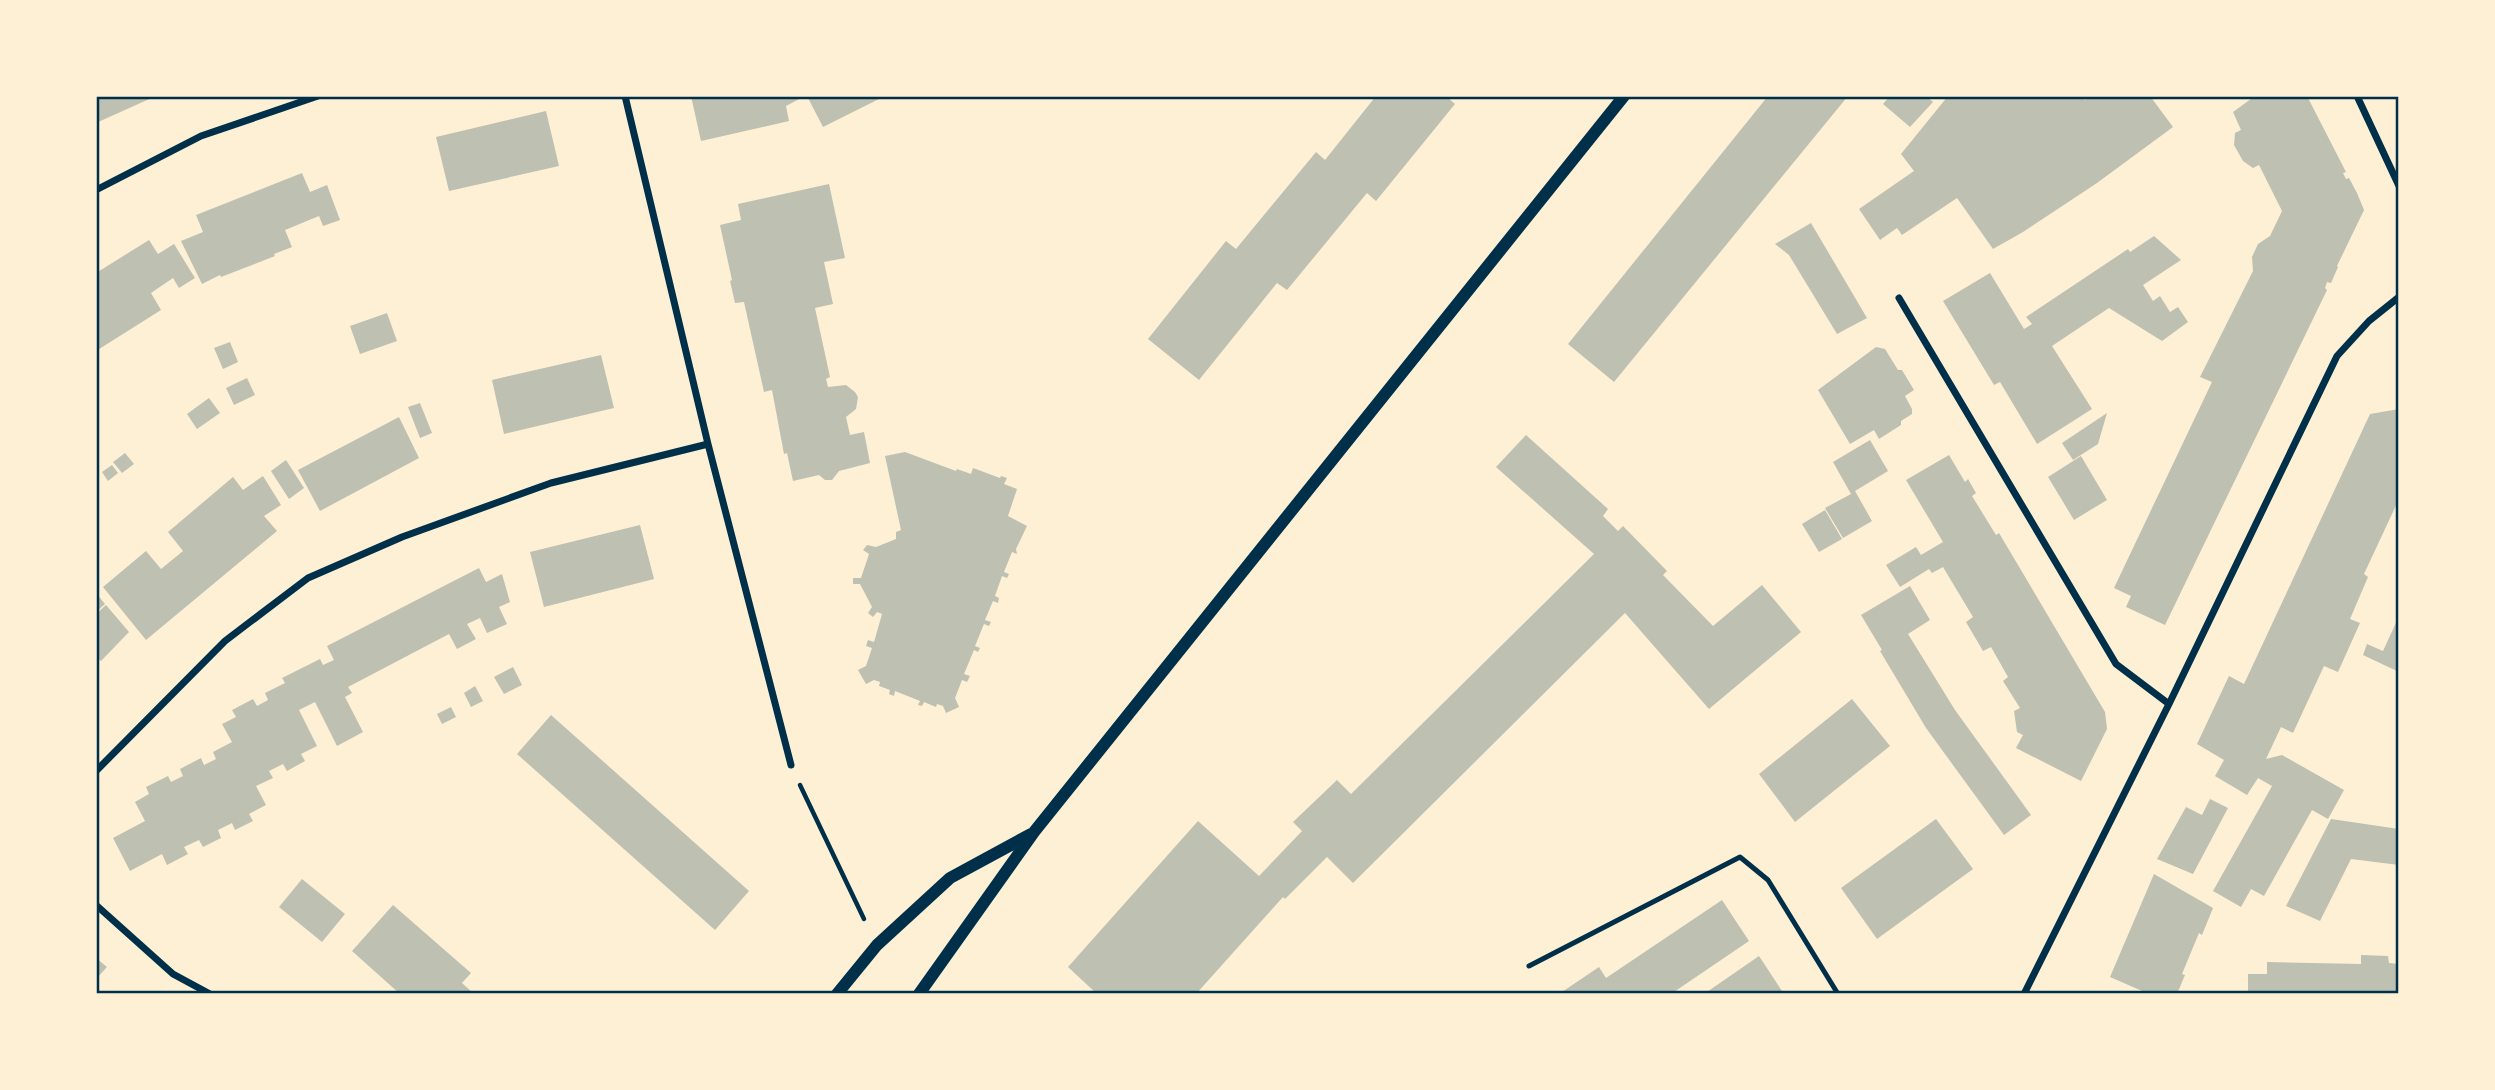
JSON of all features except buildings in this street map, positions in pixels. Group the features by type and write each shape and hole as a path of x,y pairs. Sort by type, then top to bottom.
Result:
{"street":[{"path":"96,190 201,136 318,96"},
{"path":"625,96 708,444 791,765"},
{"path":"919,994 1034,832 1624,96"},
{"path":"2357,96 2399,186"},
{"path":"2024,994 2169,704 2337,356 2369,321 2399,297"},
{"path":"1899,298 2116,664 2169,704"},
{"path":"96,771 226,641 308,578 402,537 551,483 708,444"},
{"path":"839,993 877,945 950,878 1034,832"},
{"path":"96,905 173,974 210,994"}],"lane":[{"path":"1529,966 1740,857 1768,880 1838,994"}],"path":[{"path":"791,765 877,945"}]}
